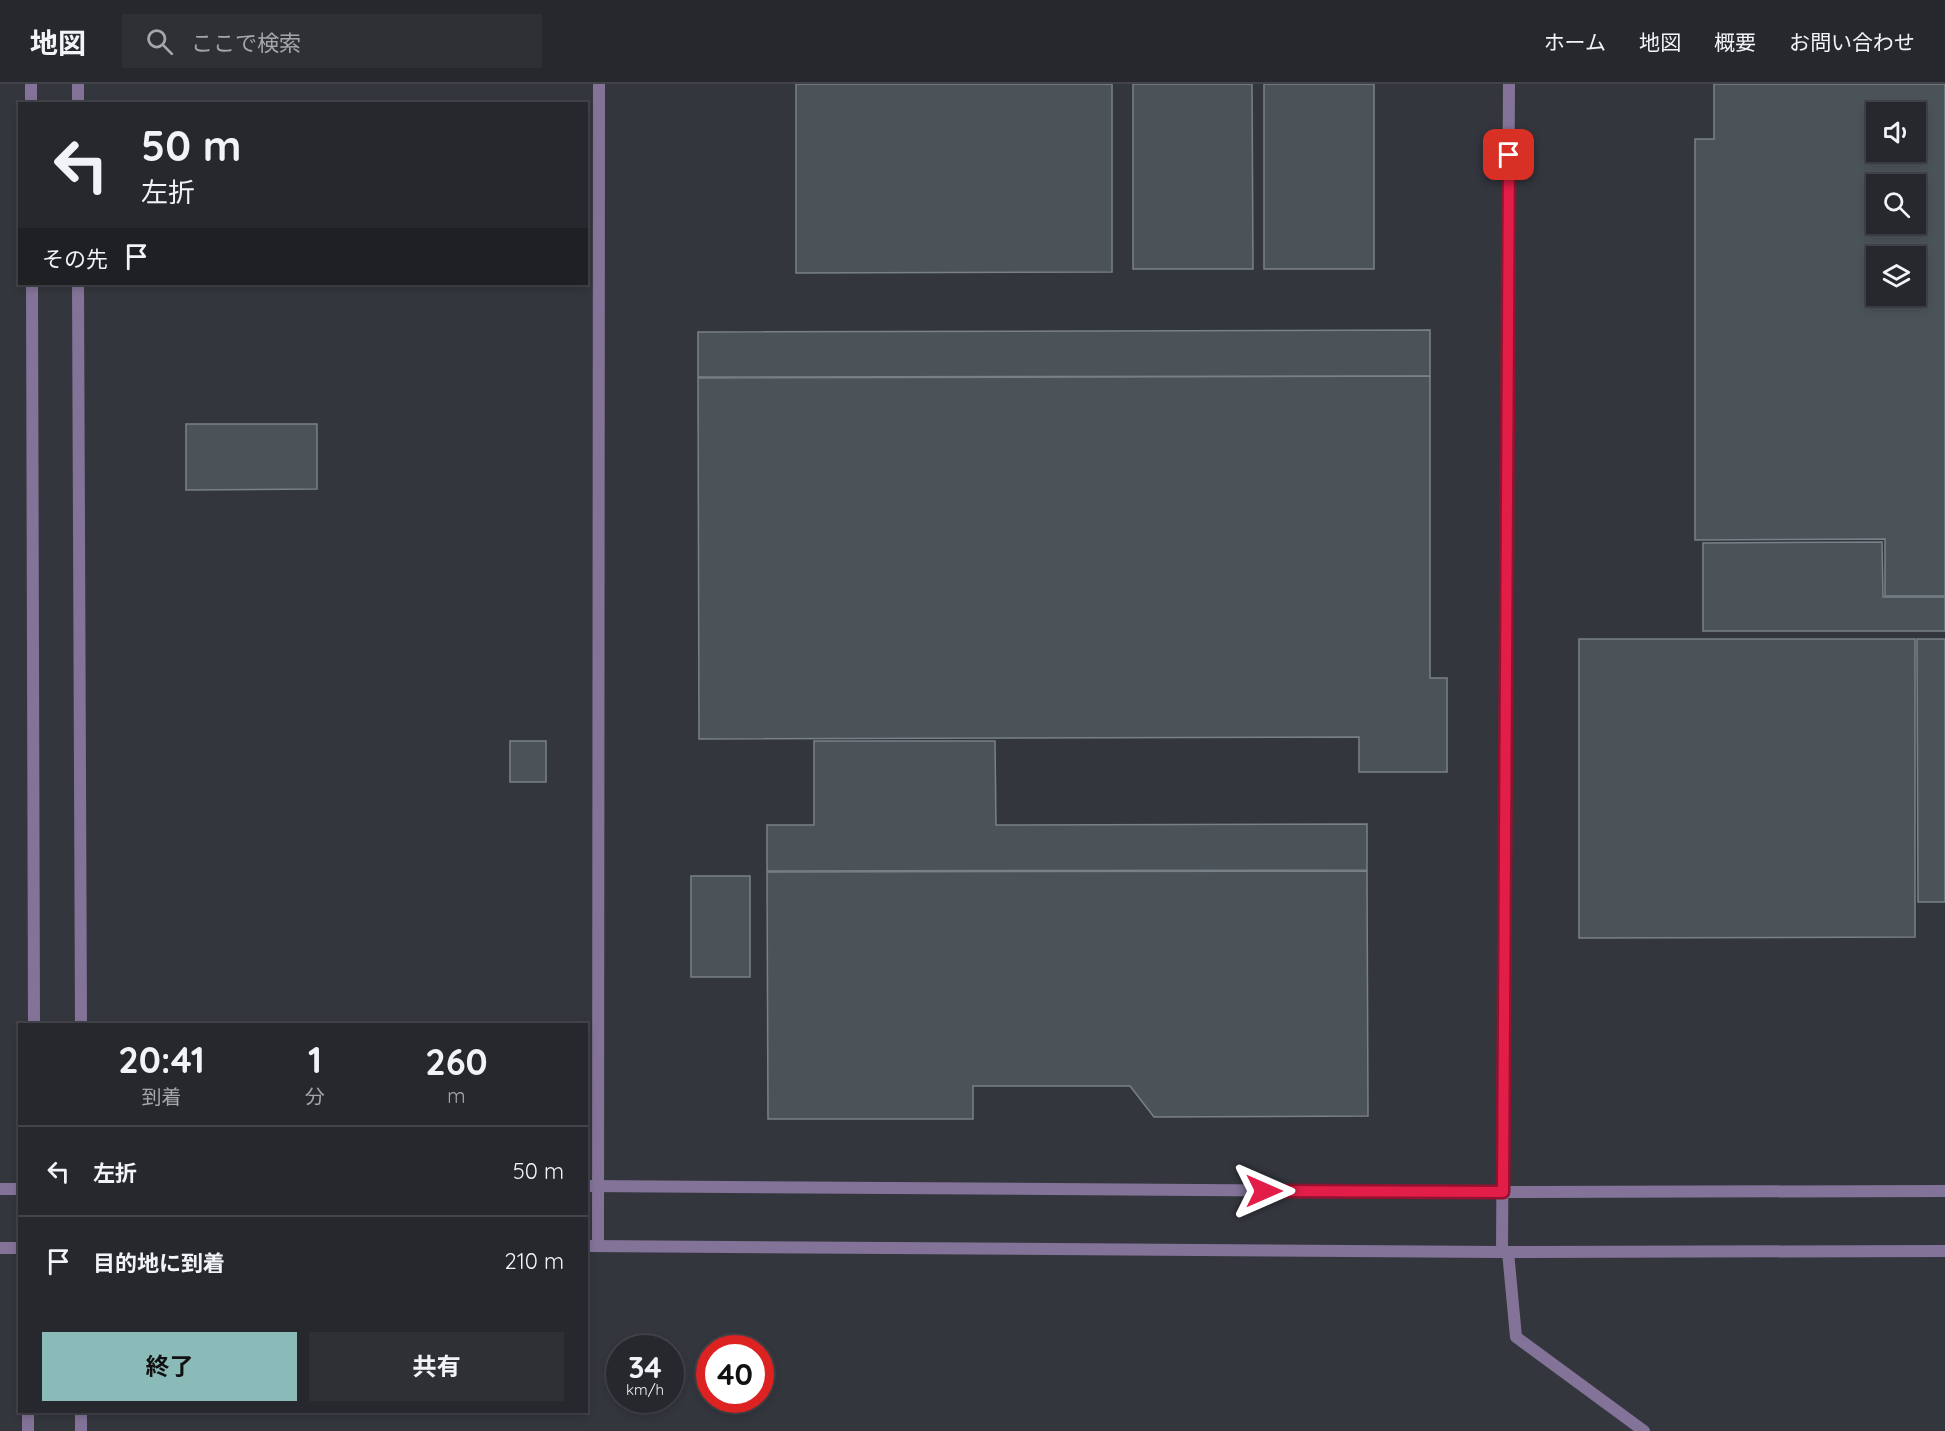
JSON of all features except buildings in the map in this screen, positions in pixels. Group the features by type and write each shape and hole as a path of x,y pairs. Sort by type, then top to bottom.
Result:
{"street":[{"path":"31,84 31,102"},
{"path":"78,84 78,102"},
{"path":"599,84 592,1246 1505,1252 1945,1251"},
{"path":"1509,84 1503,1192 1505,1252 1516,1337 1644,1431"},
{"path":"32,285 34,1023"},
{"path":"78,285 81,1023"},
{"path":"592,1186 1503,1192 1945,1191"},
{"path":"0,1189 18,1189"},
{"path":"0,1248 18,1248"},
{"path":"28,1413 28,1431"},
{"path":"81,1413 81,1431"}],"route":[{"path":"1264,1191 1503,1192 1509,155"}]}
